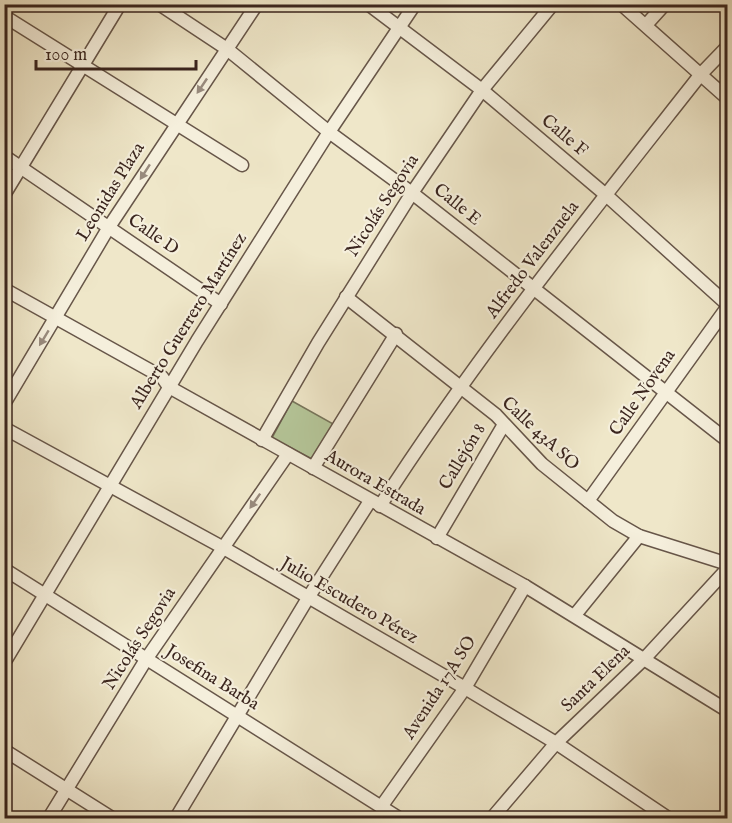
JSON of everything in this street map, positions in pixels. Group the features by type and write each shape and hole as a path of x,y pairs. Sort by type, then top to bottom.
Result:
{"street":[{"path":"4,11 8,4"},
{"path":"4,195 120,4"},
{"name":"Calle E","path":"159,4 227,49 329,132 412,193 664,394 728,441"},
{"name":"Leonidas Plaza","path":"4,404 110,227 256,4"},
{"name":"Calle F","path":"368,4 482,90 606,195 728,306"},
{"name":"Alberto Guerrero Martínez","path":"4,663 220,304 329,132 415,4"},
{"name":"Nicolás Segovia","path":"262,440 346,297 412,193 482,90 553,4"},
{"path":"621,4 728,99"},
{"path":"646,25 665,4"},
{"path":"4,16 242,165"},
{"name":"Alfredo Valenzuela","path":"176,819 308,598 375,504 533,289 701,74 728,46"},
{"name":"Calle D","path":"4,156 220,304"},
{"name":"Aurora Estrada","path":"4,289 162,377 169,387 575,615 728,711"},
{"name":"Calle 43A SO","path":"346,297 396,334 496,415 503,426 542,464 613,521 639,536 728,566"},
{"name":"Calle Novena","path":"588,501 728,306"},
{"path":"314,468 396,334"},
{"name":"Callejón 8","path":"437,538 503,426"},
{"name":"Julio Escudero Pérez","path":"4,428 222,547 465,688 556,742 668,819"},
{"name":"Nicolás Segovia","path":"49,819 147,658 288,454"},
{"path":"575,615 639,536"},
{"name":"Santa Elena","path":"492,819 556,742 645,658 728,566"},
{"name":"Josefina Barba","path":"4,569 399,819"},
{"name":"Avenida 17A SO","path":"381,807 465,688 525,586"},
{"path":"4,750 112,819"}],"green space":[{"path":"292,401 335,425 314,460 272,438"}]}
